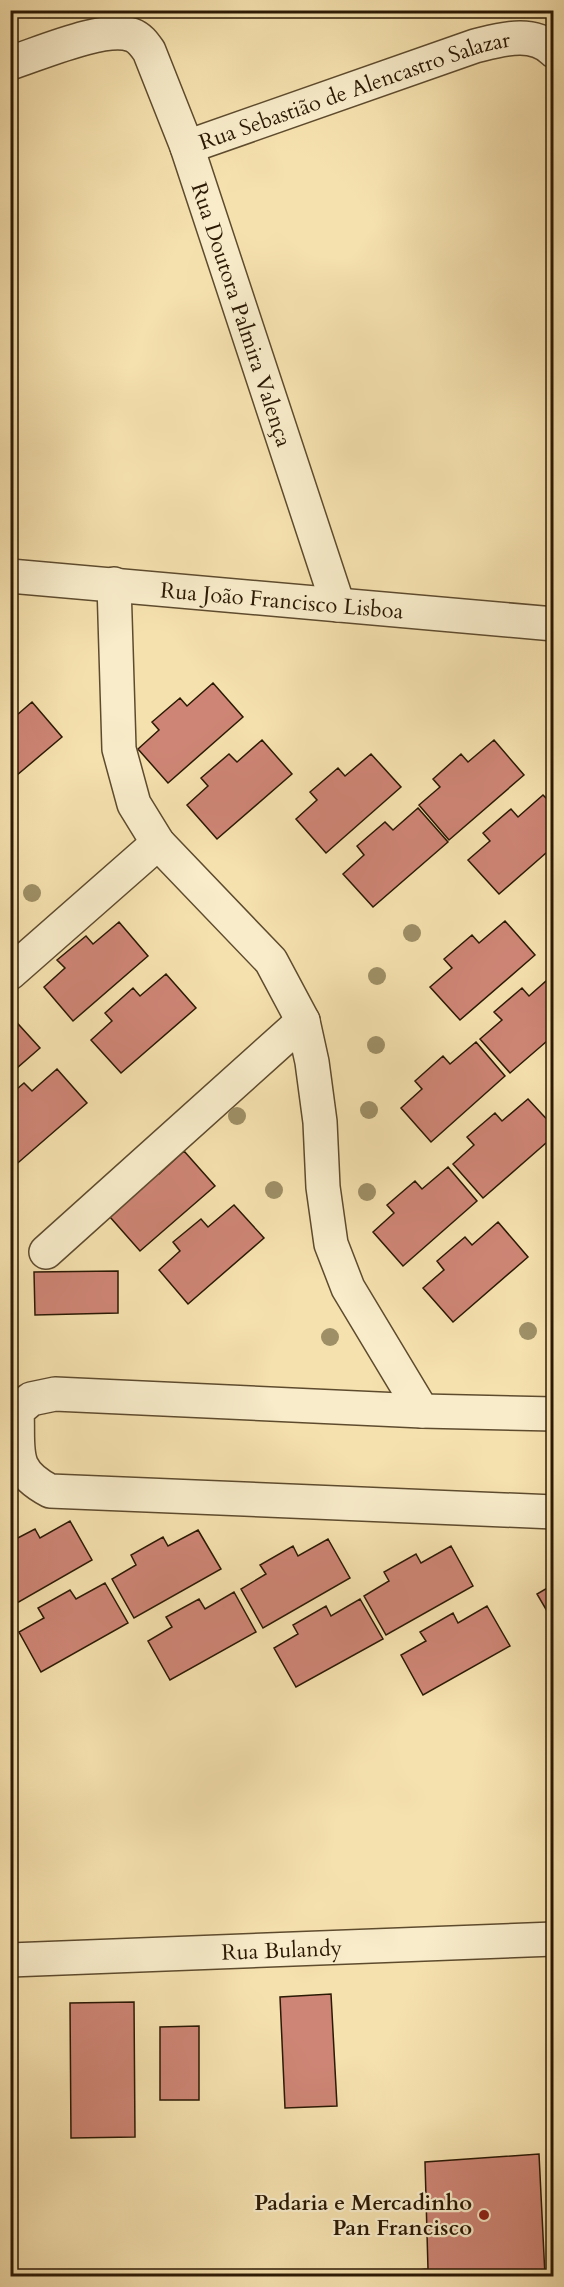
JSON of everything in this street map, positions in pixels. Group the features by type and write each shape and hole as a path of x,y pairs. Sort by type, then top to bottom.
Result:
{"street":[{"name":"Rua Doutora Palmira Valença","path":"10,63 97,34 130,34 141,41 149,51 187,147 338,605"},
{"name":"Rua Sebastião de Alencastro Salazar","path":"187,147 475,46 522,36 549,46 554,51"},
{"name":"Rua João Francisco Lisboa","path":"10,576 554,624"},
{"path":"114,584 119,748 134,804 158,843 271,961 303,1021 318,1102 322,1187 331,1244 348,1288 422,1411"},
{"path":"10,973 158,843"},
{"path":"46,1252 303,1021"},
{"path":"554,1414 422,1411 55,1394 31,1399 17,1411 19,1463 32,1481 50,1491 554,1512"},
{"name":"Rua Bulandy","path":"10,1960 554,1939"}],"building":[{"path":"213,683 243,717 168,783 138,749 159,730 152,722 180,698 187,706"},
{"path":"32,702 62,737 10,781 10,721"},
{"path":"262,740 292,774 217,839 187,805 208,786 201,778 229,754 237,762"},
{"path":"494,740 524,775 449,840 419,805 440,787 433,779 461,754 468,762"},
{"path":"371,754 401,787 326,853 296,819 317,800 310,792 338,768 345,776"},
{"path":"543,795 554,806 554,846 499,894 468,860 490,841 483,833 511,809 518,817"},
{"path":"418,808 448,842 373,907 343,874 364,855 357,846 385,822 393,830"},
{"path":"505,921 535,955 460,1020 430,987 452,968 444,959 472,935 479,943"},
{"path":"119,922 148,956 73,1021 44,987 65,968 57,960 86,936 93,944"},
{"path":"166,974 196,1008 121,1073 91,1040 112,1021 105,1013 133,988 140,996"},
{"path":"554,974 554,1035 510,1073 480,1039 502,1020 494,1012 522,988 529,996"},
{"path":"10,1015 40,1048 10,1074"},
{"path":"476,1042 505,1076 431,1142 401,1108 422,1089 415,1081 443,1056 450,1064"},
{"path":"57,1069 87,1103 12,1168 10,1095 24,1083 32,1091"},
{"path":"528,1099 554,1127 554,1136 483,1198 453,1164 474,1145 467,1137 495,1113 502,1121"},
{"path":"184,1151 215,1186 140,1251 110,1217 131,1198 124,1190 152,1166 159,1174"},
{"path":"448,1167 477,1201 403,1266 373,1232 394,1213 387,1205 415,1181 422,1189"},
{"path":"234,1205 264,1238 188,1304 159,1270 180,1251 173,1242 201,1219 208,1227"},
{"path":"498,1222 528,1257 453,1322 423,1288 444,1270 437,1261 465,1237 472,1245"},
{"path":"118,1271 118,1313 35,1315 34,1272"},
{"path":"70,1521 92,1560 10,1607 10,1542 35,1529 40,1538"},
{"path":"198,1530 221,1569 134,1618 112,1579 136,1565 131,1555 163,1537 168,1546"},
{"path":"328,1539 350,1578 263,1628 241,1589 266,1574 260,1565 293,1546 298,1556"},
{"path":"451,1546 473,1586 386,1635 364,1596 389,1581 384,1572 416,1554 421,1563"},
{"path":"105,1583 128,1623 41,1672 19,1632 44,1618 38,1608 70,1590 76,1599"},
{"path":"554,1584 554,1623 537,1594"},
{"path":"234,1592 256,1632 170,1680 148,1641 172,1627 166,1617 199,1599 205,1609"},
{"path":"360,1599 383,1639 296,1687 274,1648 298,1634 293,1625 326,1606 331,1616"},
{"path":"487,1606 510,1646 423,1695 401,1655 426,1641 420,1632 453,1613 458,1623"},
{"path":"331,1994 337,2106 285,2108 280,1997"},
{"path":"134,2002 135,2137 71,2138 70,2003"},
{"path":"199,2026 199,2100 160,2100 160,2027"},
{"name":"Padaria e Mercadinho Pan Francisco","path":"539,2154 545,2276 410,2276 410,2271 428,2269 425,2162"}],"place":[{"name":"Padaria e Mercadinho Pan Francisco","path":"484,2215"}]}
